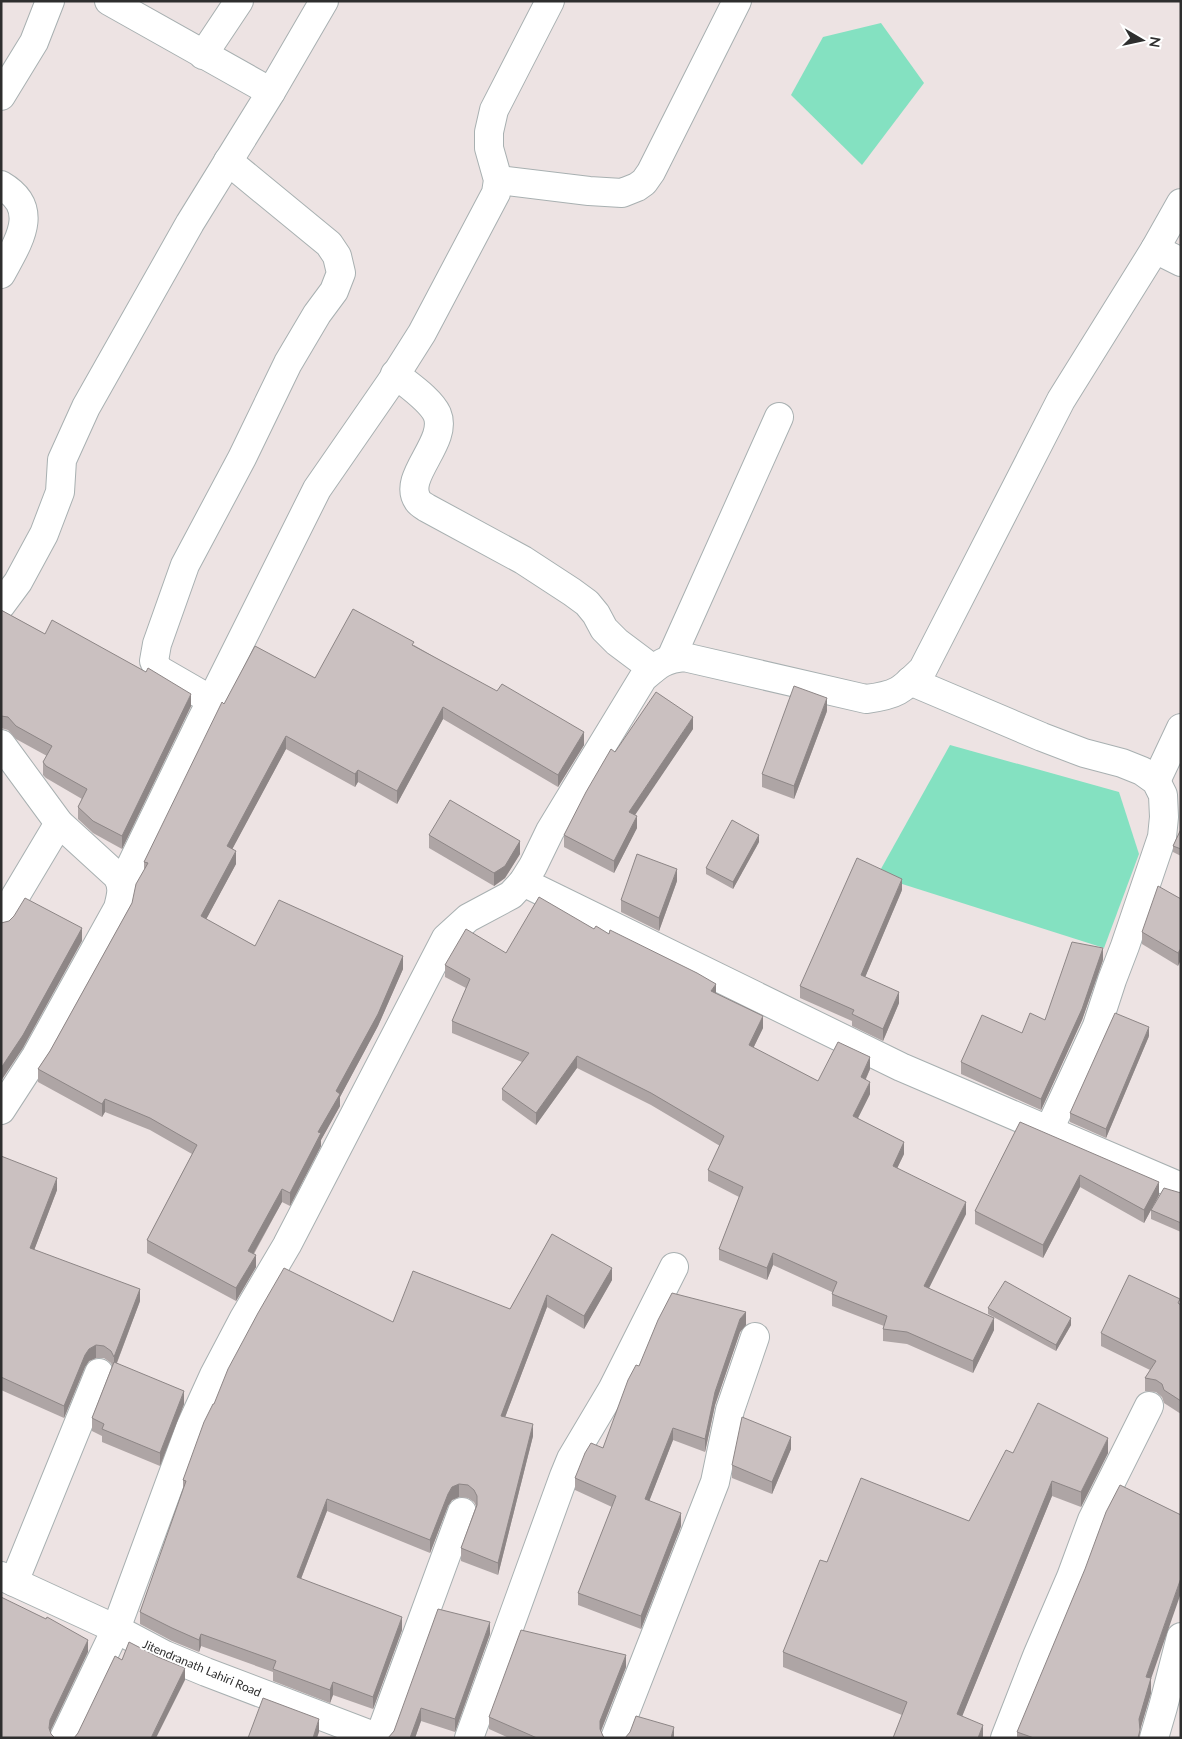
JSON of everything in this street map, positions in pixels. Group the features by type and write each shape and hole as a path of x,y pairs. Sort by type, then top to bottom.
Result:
{"street":[{"path":"1,96 34,42 50,1"},
{"path":"109,1 271,92"},
{"path":"203,55 239,1"},
{"path":"1,605 18,582 44,534 60,492 62,460 86,406 190,223 271,92 324,1"},
{"path":"1,1110 36,1056 118,908 122,884 211,700 317,489 422,333 496,194 498,180 489,148 488,132 494,110 550,1"},
{"path":"498,180 622,193 644,182 652,172 737,1"},
{"path":"211,700 159,670 154,661 157,644 185,565 242,458 288,363 317,314 334,291 341,273 337,256 329,244 228,161"},
{"path":"1,184 20,200 25,215 19,240 1,274"},
{"path":"64,1738 116,1629 190,1428 214,1374 287,1245 446,938 468,918 511,895 523,882 550,831 643,678 662,664 684,657 866,700 889,696 923,669 1062,400 1155,250 1181,203"},
{"path":"1155,250 1181,262"},
{"path":"395,374 432,406 438,416 435,442 416,477 414,493 418,502 523,560 572,592 596,614 610,636 662,664"},
{"path":"662,664 779,417"},
{"path":"910,681 1042,737 1142,771 1156,781 1163,795 1164,817 1162,837 1097,1026 1049,1130"},
{"path":"1156,781 1181,728"},
{"path":"1,744 59,823 117,876 122,884"},
{"path":"1,920 59,823"},
{"path":"523,882 901,1067 1181,1187"},
{"path":"469,1738 568,1468 612,1390 674,1267"},
{"path":"614,1738 715,1482 730,1410 755,1337"},
{"path":"8,1579 99,1373"},
{"path":"1005,1738 1036,1656 1072,1577 1092,1520 1149,1406"},
{"path":"379,1738 462,1512"},
{"name":"Jitendranath Lahiri Road","path":"8,1579 116,1629 165,1655 340,1731 379,1738"},
{"path":"1154,1738 1181,1637"}],"shaded area":[{"path":"881,23 924,83 862,165 791,95 823,37"},
{"path":"950,745 1119,792 1139,854 1104,948 877,876"}],"building":[{"path":"353,609 414,642 412,645 497,691 502,684 584,732 558,775 443,707 397,791 358,770 355,774 286,736 227,846 236,851 201,916 255,946 279,900 403,956 378,1014 336,1091 340,1094 318,1132 321,1133 290,1193 282,1189 248,1251 256,1255 236,1288 147,1240 197,1145 150,1118 105,1099 102,1104 38,1069 50,1051 132,903 136,884 148,863 144,862 222,702 224,704 255,646 315,678"},
{"path":"1,610 45,634 52,620 146,672 148,668 191,694 122,836 93,821 78,807 87,789 46,766 43,762 52,746 16,726 8,717 1,716"},
{"path":"794,686 827,698 794,786 762,774"},
{"path":"656,692 693,717 629,812 637,816 614,861 564,835 611,749 615,752"},
{"path":"450,800 520,841 505,866 494,873 429,835"},
{"path":"732,820 759,835 733,882 706,868"},
{"path":"1181,829 1181,849 1173,846"},
{"path":"637,854 677,869 659,918 621,900"},
{"path":"857,858 902,879 861,975 899,992 883,1029 852,1014 854,1010 800,986"},
{"path":"1158,886 1181,899 1181,948 1178,953 1142,932"},
{"path":"539,897 594,929 596,926 609,934 610,930 716,984 711,991 763,1016 749,1045 818,1081 838,1042 870,1057 861,1077 870,1082 853,1116 904,1142 893,1166 966,1202 924,1286 994,1318 973,1361 907,1332 883,1329 887,1316 832,1294 837,1282 773,1253 767,1268 719,1249 743,1187 708,1170 724,1136 651,1093 577,1056 536,1113 502,1089 529,1053 452,1021 470,979 445,965 466,929 506,953"},
{"path":"25,898 82,928 23,1035 1,1068 1,923 9,921 14,916"},
{"path":"1072,942 1103,948 1082,1009 1041,1099 961,1062 982,1015 1022,1033 1030,1013 1045,1020"},
{"path":"1115,1013 1149,1027 1106,1129 1070,1113"},
{"path":"1020,1122 1159,1182 1144,1210 1080,1175 1043,1245 975,1211"},
{"path":"1,1156 57,1178 30,1248 140,1289 114,1357 111,1351 104,1346 96,1345 89,1349 64,1406 1,1377"},
{"path":"1164,1188 1181,1193 1181,1223 1151,1210"},
{"path":"552,1234 612,1268 584,1316 547,1295 501,1416 533,1424 498,1563 461,1548 477,1505 477,1496 468,1485 459,1484 452,1487 430,1540 327,1499 297,1577 402,1617 373,1697 333,1682 330,1690 273,1669 276,1661 201,1634 199,1640 140,1612 186,1481 183,1480 204,1422 214,1404 228,1369 284,1268 393,1322 413,1271 510,1309"},
{"path":"1129,1275 1180,1299 1178,1303 1181,1305 1181,1401 1164,1390 1162,1384 1156,1380 1145,1378 1156,1361 1101,1333"},
{"path":"1005,1281 1071,1318 1056,1345 988,1308"},
{"path":"672,1293 746,1312 740,1319 715,1392 705,1439 673,1428 645,1499 681,1513 641,1616 578,1593 616,1496 575,1478 591,1443 603,1448 628,1380 636,1365 639,1366 658,1320"},
{"path":"114,1362 184,1391 160,1453 102,1429 104,1424 92,1418"},
{"path":"1038,1403 1108,1438 1081,1492 1052,1481 957,1714 983,1725 978,1738 893,1738 907,1702 783,1652 820,1560 827,1562 861,1478 969,1521 1006,1450 1013,1453"},
{"path":"742,1417 791,1437 772,1482 732,1465"},
{"path":"1120,1485 1181,1515 1181,1578 1146,1677 1151,1678 1139,1719 1140,1730 1138,1738 1034,1738 1017,1732 1085,1569 1106,1512"},
{"path":"1,1597 46,1619 47,1617 88,1640 50,1720 49,1728 55,1738 1,1738"},
{"path":"438,1609 490,1622 455,1719 421,1708 410,1738 388,1738 394,1731"},
{"path":"521,1630 626,1655 600,1721 600,1729 605,1738 537,1738 489,1717"},
{"path":"129,1642 185,1668 151,1738 74,1738 115,1656 122,1660"},
{"path":"263,1698 319,1719 313,1738 248,1738"},
{"path":"636,1716 674,1727 671,1738 625,1738 630,1732"}]}
